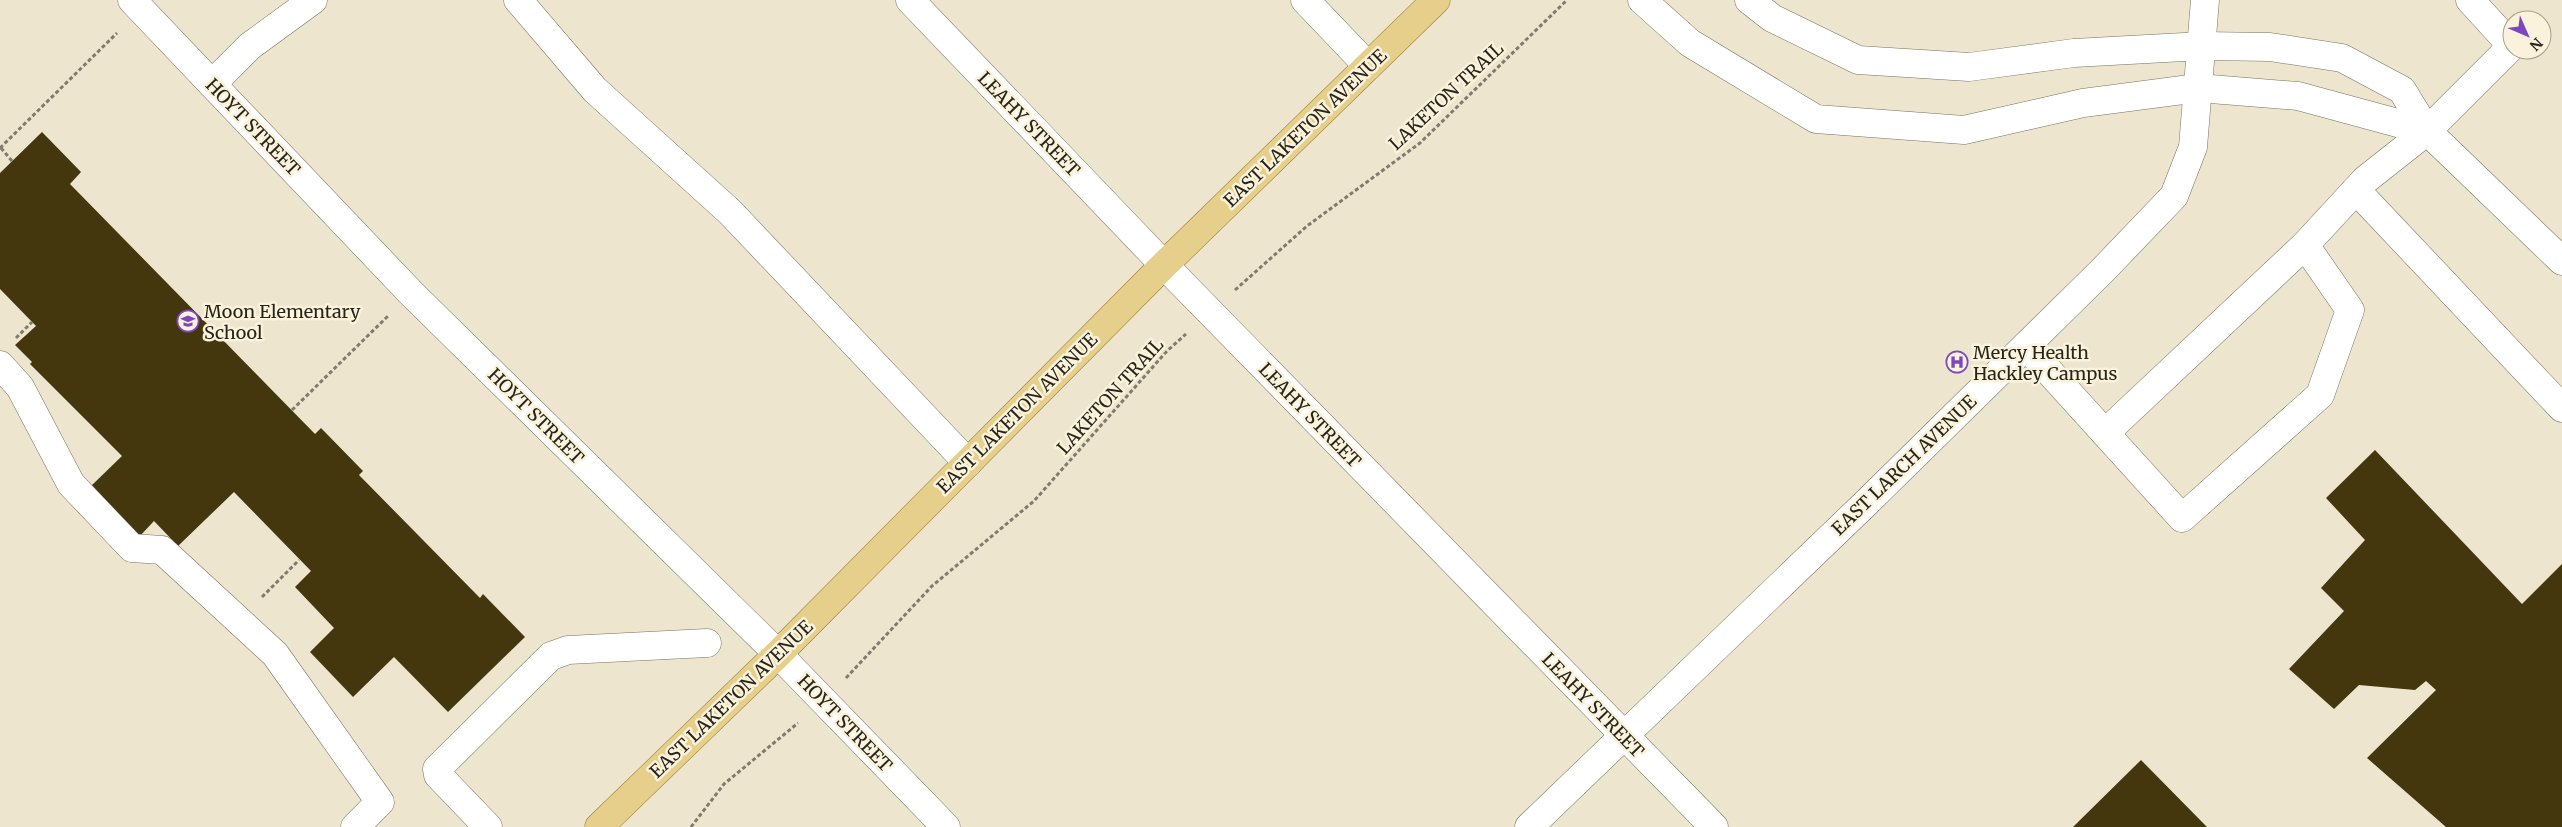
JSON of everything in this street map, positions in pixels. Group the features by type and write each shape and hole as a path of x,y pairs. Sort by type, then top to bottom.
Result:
{"main road":[{"name":"EAST LAKETON AVENUE","path":"599,827 778,654 1164,265 1436,0"}],"street":[{"path":"212,84 250,46 313,0"},
{"path":"518,0 596,90 730,212 968,463"},
{"name":"LEAHY STREET","path":"910,0 1164,265 1714,827"},
{"path":"1305,0 1368,66"},
{"path":"1642,0 1690,43 1816,119 1964,130 2083,103 2198,88 2298,96 2427,131"},
{"path":"1749,0 1772,18 1858,60 1969,67 2074,53 2203,46 2270,47 2342,58 2402,90 2427,131 2562,261"},
{"name":"EAST LARCH AVENUE","path":"1529,827 1864,505 2103,270 2174,196 2193,147 2203,46 2205,0"},
{"path":"2105,433 2305,245 2365,180 2427,131 2512,46 2470,0"},
{"name":"HOYT STREET","path":"136,5 411,293 778,654 946,827"},
{"path":"2356,190 2562,408"},
{"path":"2026,346 2182,518 2320,395 2350,310 2305,245"},
{"path":"0,365 20,387 71,484 132,548 162,550 275,654 380,802 355,827"},
{"path":"488,827 438,775 437,769 551,656 568,650 707,643"}],"path":[{"name":"LAKETON TRAIL","path":"691,827 724,784 824,701 932,586 1034,501 1167,351 1307,226 1420,143 1567,0"},
{"path":"12,161 0,148 136,5"},
{"path":"292,410 411,293"},
{"path":"238,620 299,560"}],"building":[{"path":"42,132 81,172 70,184 315,434 321,428 363,471 359,475 480,598 483,594 525,637 448,712 394,657 353,697 310,652 334,628 295,587 311,571 234,492 178,546 154,521 139,537 90,487 122,456 30,364 32,362 15,345 36,326 0,289 0,173"},
{"path":"2375,450 2522,604 2562,564 2562,827 2446,827 2367,758 2436,690 2426,681 2415,690 2359,685 2334,709 2289,669 2344,611 2321,588 2365,540 2326,498"},
{"path":"2141,760 2207,827 2073,827"}],"place":[{"name":"Moon Elementary School","path":"188,321"},
{"name":"Mercy Health Hackley Campus","path":"1957,362"}]}
